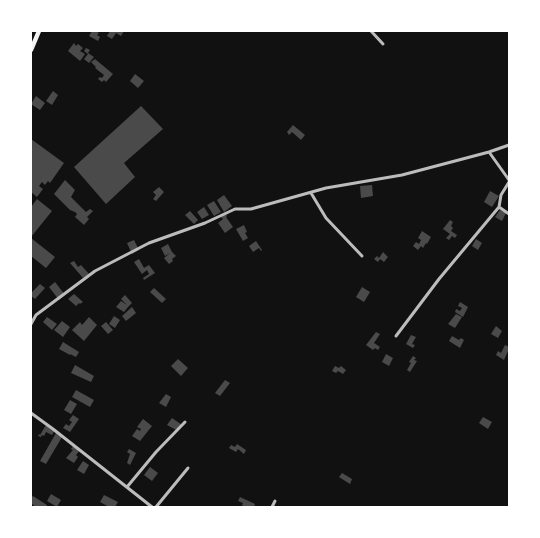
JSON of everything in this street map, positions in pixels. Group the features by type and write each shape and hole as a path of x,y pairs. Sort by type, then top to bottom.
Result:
{"main road":[{"path":"31,50 39,31"}],"street":[{"path":"371,31 383,44"},
{"path":"31,324 36,315 95,271 149,243 205,223 235,209 251,209 326,188 402,175 509,145"},
{"path":"396,336 438,279 499,207 501,195 509,181 489,152"},
{"path":"311,193 326,218 362,256"},
{"path":"499,207 509,214"},
{"path":"31,413 152,507"},
{"path":"127,488 156,452 185,422"},
{"path":"156,507 188,468"},
{"path":"272,507 275,501"}],"building":[{"path":"92,31 99,33 97,35 100,37 98,41 89,36"},
{"path":"110,31 124,31 121,36 116,33 112,39 107,36"},
{"path":"74,43 76,46 78,44 83,48 80,51 85,54 80,61 68,51"},
{"path":"86,48 90,50 88,53 94,57 89,63 84,59 88,54 84,51"},
{"path":"95,59 113,74 106,82 98,79 104,75 91,62"},
{"path":"135,74 144,81 138,88 130,81"},
{"path":"53,91 58,95 52,105 46,101"},
{"path":"36,96 45,103 40,110 31,104"},
{"path":"141,106 163,129 124,163 135,177 106,204 74,167"},
{"path":"293,125 305,135 301,140 292,132 289,135 287,132"},
{"path":"31,139 64,163 50,183 48,181 45,185 42,182 39,186 43,189 37,197 31,192"},
{"path":"65,180 75,190 71,197 86,212 90,209 93,211 87,217 89,219 84,225 75,217 77,214 70,210 54,194"},
{"path":"372,185 373,196 361,198 360,186"},
{"path":"159,187 164,192 156,201 153,199 156,195 153,192"},
{"path":"490,191 499,196 492,207 484,202"},
{"path":"224,195 232,206 224,212 217,200"},
{"path":"37,199 52,211 31,237 31,207"},
{"path":"214,201 221,212 214,216 207,205"},
{"path":"204,207 209,215 202,219 197,212"},
{"path":"500,210 506,213 502,221 495,217"},
{"path":"190,211 198,220 194,224 185,215"},
{"path":"225,213 233,227 225,233 218,223 223,219 220,216"},
{"path":"450,220 453,222 451,231 457,235 455,238 452,236 449,240 446,238 450,234 443,229"},
{"path":"244,225 248,238 243,241 236,229"},
{"path":"422,231 431,237 423,248 421,246 418,250 413,246 416,242 419,244 421,240 418,238"},
{"path":"31,238 55,257 46,268 31,256"},
{"path":"476,239 482,243 478,250 472,246"},
{"path":"134,240 139,250 132,254 127,243"},
{"path":"256,241 262,250 259,248 253,252 249,246"},
{"path":"168,244 176,256 169,264 164,258 170,253 165,256 161,248"},
{"path":"383,252 388,257 384,262 380,259 378,262 374,259 377,256 379,258"},
{"path":"139,259 144,268 149,265 155,273 144,280 143,278 149,274 147,270 142,274 134,262"},
{"path":"74,261 78,267 81,265 89,274 83,278 70,263"},
{"path":"55,282 65,295 59,300 49,287"},
{"path":"40,284 45,288 35,299 31,296 31,293"},
{"path":"362,287 370,292 364,302 356,297"},
{"path":"154,288 166,299 162,303 150,292"},
{"path":"74,294 83,302 76,306 68,299"},
{"path":"125,295 132,303 124,312 116,307 121,301 127,305 121,299"},
{"path":"460,302 468,307 463,317 455,312 456,309 460,311 462,308 458,306"},
{"path":"132,307 136,313 126,321 122,316"},
{"path":"456,314 462,317 455,328 448,324"},
{"path":"114,316 120,320 115,328 109,324"},
{"path":"47,317 57,324 52,330 43,322"},
{"path":"89,317 97,325 84,341 72,330 80,322 82,325"},
{"path":"62,321 70,327 63,337 54,330"},
{"path":"106,322 113,330 108,334 101,326"},
{"path":"496,326 502,331 498,338 491,334"},
{"path":"376,332 380,334 374,343 380,347 378,350 375,348 373,350 366,345"},
{"path":"411,335 416,337 412,344 415,345 413,348 406,344"},
{"path":"452,336 459,340 461,338 464,340 460,348 449,341"},
{"path":"63,342 79,352 76,357 59,349"},
{"path":"505,345 509,349 504,360 496,355 498,351 501,353"},
{"path":"386,354 393,358 389,366 382,362"},
{"path":"413,356 416,358 414,360 417,361 410,372 407,370"},
{"path":"178,359 188,368 181,376 171,366"},
{"path":"75,365 94,376 91,382 71,373"},
{"path":"335,366 339,368 341,366 346,370 343,374 338,371 336,373 332,371"},
{"path":"225,380 230,383 220,396 215,393"},
{"path":"76,390 94,400 90,407 72,397"},
{"path":"166,394 171,397 166,407 159,403"},
{"path":"70,400 77,404 71,414 64,410"},
{"path":"73,415 79,419 70,432 63,428 66,424 69,426 72,422 69,420"},
{"path":"483,417 492,422 488,429 479,423"},
{"path":"172,418 182,425 178,431 167,425"},
{"path":"143,419 152,426 140,441 132,436 137,429 140,431 141,429 137,427"},
{"path":"46,425 55,430 52,435 46,432 44,436 38,436 40,435"},
{"path":"56,433 62,437 46,464 40,461"},
{"path":"237,444 246,450 244,454 238,449 236,452 229,448 231,445 235,447"},
{"path":"73,446 80,450 76,455 78,457 74,463 66,458 73,450 71,449"},
{"path":"129,449 136,453 130,465 127,463 130,454 127,452"},
{"path":"83,461 89,465 84,474 77,470"},
{"path":"150,467 158,473 152,481 144,475"},
{"path":"342,473 352,479 350,484 339,477"},
{"path":"51,494 61,500 57,507 47,501"},
{"path":"104,495 118,502 115,507 109,507 100,502"},
{"path":"33,496 47,505 46,507 33,507 31,498"},
{"path":"240,497 255,504 254,507 242,505 243,503 238,501"}]}
